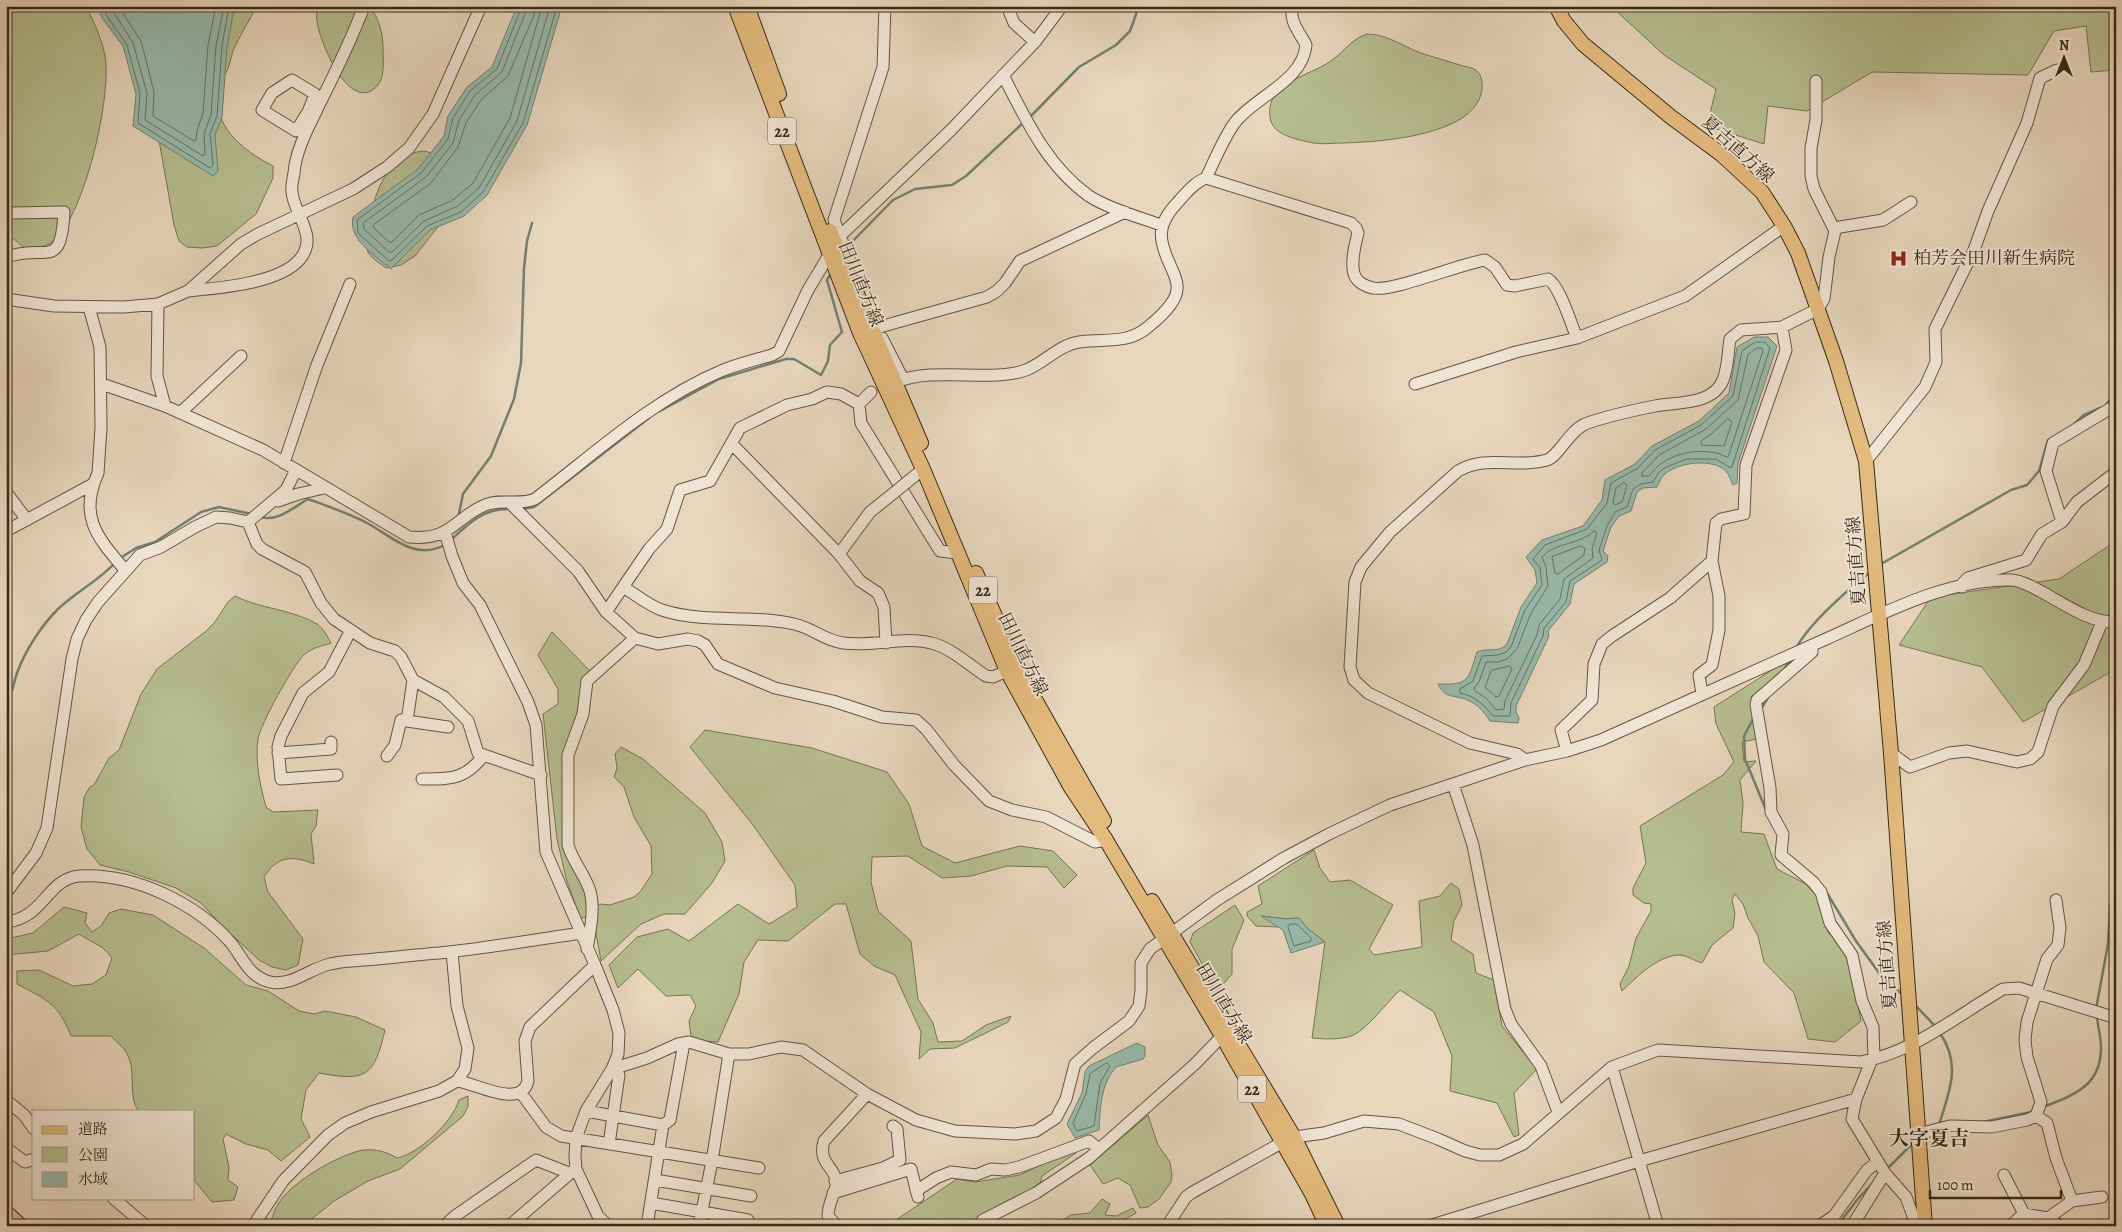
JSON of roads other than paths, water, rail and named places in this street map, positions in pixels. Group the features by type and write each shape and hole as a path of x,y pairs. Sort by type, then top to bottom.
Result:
{"main road":[{"name":"田川直方線","path":"736,6 860,333 923,469 1008,671 1070,786 1168,936 1222,1036 1288,1140 1327,1226"},
{"name":"田川直方線","path":"747,6 808,176 836,247 1021,676 1168,936 1338,1226"},
{"name":"夏吉直方線","path":"1556,6 1564,21 1583,44 1664,111 1720,154 1762,192 1784,226 1798,253 1818,309 1866,461 1891,753 1925,1226"},
{"path":"6,1212 21,1226"}],"street":[{"path":"6,299 54,306 158,304 188,291 239,285 270,277 299,260 304,251 308,235 292,192 294,170 311,114 315,94 292,80 272,93 262,110 296,132 311,114 354,33 364,6"},
{"path":"188,291 242,244 266,229 353,189 387,168 409,148 433,114 482,6"},
{"path":"885,6 883,67 834,220 876,328 900,380 937,375 1008,374 1026,370 1058,350 1078,342 1118,341 1135,336 1148,327 1173,300 1178,290 1177,281 1164,253 1161,225 1170,210 1200,180 1206,178 1351,223 1358,232 1354,264 1356,278 1374,289 1391,287 1469,262 1485,260 1495,267 1507,285 1515,286 1548,279 1553,282 1558,291 1577,338"},
{"path":"1008,6 1014,23 1036,42"},
{"path":"840,236 951,130 1036,42 1062,6"},
{"path":"1206,178 1236,121 1294,73 1302,63 1306,45 1292,21 1290,12 1293,6"},
{"path":"1866,461 1925,387 1936,362 1935,329 1974,250 1988,211 2027,123 2040,78 2057,70"},
{"path":"1003,75 1041,147 1063,173 1090,197 1161,225"},
{"path":"1526,760 1517,754 1470,743 1368,693 1354,680 1350,667 1355,582 1361,567 1390,532 1458,471 1470,464 1484,462 1527,463 1550,460 1574,431 1585,424 1655,406 1696,401 1714,392 1723,380 1730,339 1741,330 1782,327 1818,309 1824,299 1829,257 1836,231 1814,189 1811,176 1811,148 1816,120 1816,81"},
{"path":"1834,228 1883,220 1911,202"},
{"path":"6,258 18,253 47,253 57,249 63,238 64,212 11,213"},
{"path":"876,328 987,297 1001,287 1020,261 1125,212"},
{"path":"1415,384 1516,352 1577,338 1685,296 1784,226"},
{"path":"102,384 165,406 262,450 409,537 421,538 446,534 486,505 500,502 527,503 535,499 651,410 676,394 723,370 772,355 779,351 808,290 829,255"},
{"path":"284,463 317,365 350,284"},
{"path":"158,304 157,376 165,406"},
{"path":"89,306 100,347 102,384 98,473 90,500 91,520 102,543 120,564"},
{"path":"1702,694 1699,676 1712,665 1719,630 1719,596 1712,561 1716,523 1720,519 1744,514 1746,465 1786,350 1782,327"},
{"path":"180,413 241,356"},
{"path":"606,612 649,549 667,529 680,490 710,481 740,428 787,405 812,399 827,392 841,394 859,404"},
{"path":"859,404 871,392"},
{"path":"859,404 861,424 940,551 958,553"},
{"path":"2062,522 2046,471 2053,443 2111,408"},
{"path":"732,444 839,554 860,581 878,593 884,606 886,643"},
{"path":"839,554 870,512 923,469"},
{"path":"6,893 36,853 47,828 70,668 77,639 86,620 120,564 161,547 194,527 216,517 250,521 286,490 296,470"},
{"path":"1962,587 1968,578 2026,560 2042,534 2062,522 2077,502 2116,472"},
{"path":"6,531 94,484"},
{"path":"265,508 298,494 324,488"},
{"path":"6,492 27,520"},
{"path":"510,503 578,572 606,612 635,638 658,644 688,639 698,641 705,645 718,664 775,688 833,701 882,717 916,720 926,729 954,765 989,801 1012,810 1046,817 1095,842 1106,840"},
{"path":"250,521 257,544 262,550 305,572 321,603 334,619 370,643 396,651 413,680 444,697 468,721 478,753 541,775"},
{"path":"446,534 463,583 480,604 528,702 536,725 546,852 613,1010 618,1033 618,1054 609,1144"},
{"path":"1567,751 1561,730 1592,700 1594,664 1602,644 1670,598 1712,561"},
{"path":"608,1226 598,1216 573,1171 576,1138 586,1111 615,1072 684,1043 689,1042 729,1054 749,1054 781,1047 803,1050 867,1094 916,1120 955,1131 1015,1134 1036,1131 1056,1118 1066,1099 1075,1064 1093,1048 1130,1021 1139,1006 1141,963 1150,949 1284,858 1329,834 1390,806 1453,784 1526,760 1567,751 1601,740 1878,614 1916,599 1986,581 2014,580 2026,584 2102,622 2116,622"},
{"path":"623,587 661,610 689,615 796,624 826,640 856,645 930,642 940,646 986,676 993,678 1008,671"},
{"path":"1891,753 1910,767 1949,753 1967,751 2017,762 2030,760 2038,752 2053,706 2084,665 2102,622"},
{"path":"337,775 281,779 278,747 281,736 303,693 328,672 350,630"},
{"path":"587,949 592,925 590,891 571,856 568,845 568,755 583,714 587,681 635,638"},
{"path":"1812,645 1812,652 1757,700 1756,706 1770,788 1771,812 1783,834 1781,855 1813,882 1821,892 1830,923 1852,955 1862,1001 1873,1028 1873,1059 1856,1098 1852,1119 1885,1173 1906,1197 1913,1216"},
{"path":"407,721 413,680"},
{"path":"387,756 395,745 401,720 448,727"},
{"path":"278,753 331,749 331,742"},
{"path":"422,779 453,779 476,766 484,755"},
{"path":"1453,784 1473,845 1505,1009 1511,1024 1541,1066 1558,1112"},
{"path":"6,922 18,921 27,917 63,882 80,876 129,882 159,891 190,907 231,943 248,969 260,978 270,982 282,983 331,964 452,952 581,933"},
{"path":"1918,1134 1950,1126 1992,1127 2027,1120 2036,1116 2041,1102 2027,1058 2025,1040 2027,1022 2047,959 2058,945 2060,928 2056,900"},
{"path":"253,1226 283,1180 328,1135 345,1123 371,1112 439,1091 458,1081 465,1069 468,1048 457,1006 452,952"},
{"path":"458,1081 510,1095 521,1092 527,1086 528,1081 525,1041 530,1027 595,965"},
{"path":"1167,1226 1186,1197 1192,1192 1288,1140 1324,1133 1364,1121 1398,1124 1465,1151 1480,1155 1499,1155 1523,1144 1612,1067 1658,1050 1861,1062 1911,1044 2003,989 2019,988 2116,1018"},
{"path":"978,1226 984,1220 1036,1193 1088,1158 1195,1064 1222,1036"},
{"path":"586,1111 663,1125 670,1120 684,1043"},
{"path":"699,1226 712,1161 729,1054"},
{"path":"1612,1067 1658,1226"},
{"path":"521,1092 546,1127 561,1136 759,1168"},
{"path":"837,1226 828,1216 828,1206 836,1185 833,1173 822,1156 824,1141 867,1094"},
{"path":"1430,1226 1639,1161 1856,1098"},
{"path":"6,1100 24,1115 32,1125"},
{"path":"2036,1116 2048,1122 2056,1158 2072,1202"},
{"path":"647,1226 663,1125"},
{"path":"835,1181 883,1168 900,1160 897,1128 893,1126"},
{"path":"833,1193 910,1169 917,1194 936,1178 952,1172 976,1175 991,1169 1005,1170 1089,1141 1099,1149"},
{"path":"6,1148 25,1162 32,1159"},
{"path":"444,1226 455,1216 536,1160 573,1171"},
{"path":"1819,1226 1834,1216 1867,1170 1878,1162"},
{"path":"509,1226 573,1171"},
{"path":"1852,1226 1885,1173"},
{"path":"2004,1175 2024,1214"},
{"path":"655,1180 751,1196"},
{"path":"2048,1218 2072,1202 2102,1196"},
{"path":"115,1200 146,1226"},
{"path":"651,1202 748,1220"},
{"path":"2024,1214 2048,1218 2060,1226"},
{"path":"2010,1226 2024,1214"}],"water":[{"path":"98,6 238,6 233,14 227,47 222,117 215,135 218,171 213,176 133,126 136,94 123,46 102,18"},
{"path":"517,6 562,6 527,125 487,195 464,216 430,230 391,269 359,240 355,233 353,217 418,169 444,136 448,116 467,87 492,67"},
{"path":"1754,337 1768,337 1777,346 1738,463 1737,483 1733,485 1727,472 1720,467 1713,464 1696,463 1671,470 1662,477 1657,487 1643,488 1637,492 1631,511 1619,516 1611,527 1603,551 1608,556 1607,562 1574,584 1570,604 1548,631 1549,636 1516,706 1519,718 1518,723 1490,721 1483,711 1471,702 1447,695 1438,684 1462,682 1472,669 1477,652 1500,649 1507,644 1521,607 1537,583 1535,570 1526,557 1542,540 1583,526 1602,500 1605,480 1635,464 1652,446 1699,421 1729,393 1737,347"},
{"path":"1261,916 1286,919 1299,918 1307,928 1325,942 1291,953 1283,930"},
{"path":"1137,1043 1145,1047 1145,1056 1143,1059 1116,1067 1111,1074 1102,1097 1099,1130 1075,1138 1067,1124 1082,1093 1085,1072 1089,1066"}],"waterway":[{"path":"1029,118 1079,67 1116,45 1130,31 1139,6"},
{"path":"847,247 893,200 915,189 952,185 966,176 1023,123"},
{"path":"458,518 463,494 491,456 514,399 521,363 524,268 527,241 532,223"},
{"path":"660,411 719,379 786,359 794,359 821,375 828,361 830,345 842,332 827,280 831,273"},
{"path":"2105,406 2116,392"},
{"path":"2073,425 2084,415 2100,408"},
{"path":"523,509 534,507 649,418"},
{"path":"1881,564 2011,490 2027,485 2039,471 2048,440 2051,438"},
{"path":"261,517 280,516 308,499 360,519 403,545 423,550 445,545"},
{"path":"119,559 136,548 155,542 201,512 219,507 251,514"},
{"path":"451,540 471,522 485,514 501,509 510,509"},
{"path":"6,710 20,665 40,631 58,609 115,563"},
{"path":"1796,648 1810,628 1840,597 1870,572"},
{"path":"1784,670 1790,660"},
{"path":"1761,709 1769,696"},
{"path":"1753,719 1744,736 1745,759 1766,810"},
{"path":"2096,1009 2108,944 2110,905 2116,886"},
{"path":"1824,888 1856,941 1882,977 1903,995"},
{"path":"1915,1005 1935,1026"},
{"path":"2043,1107 2075,1093 2084,1087 2096,1072 2100,1061 2101,1048 2097,1017"},
{"path":"1939,1125 1950,1090 1952,1068 1947,1045 1940,1033"},
{"path":"1983,1122 2031,1112"},
{"path":"1888,1168 1914,1142"},
{"path":"1837,1226 1871,1185"}],"place":[{"name":"柏芳会田川新生病院","path":"1899,258"}],"district":[{"name":"大字夏吉","path":"1929,1138"}]}
